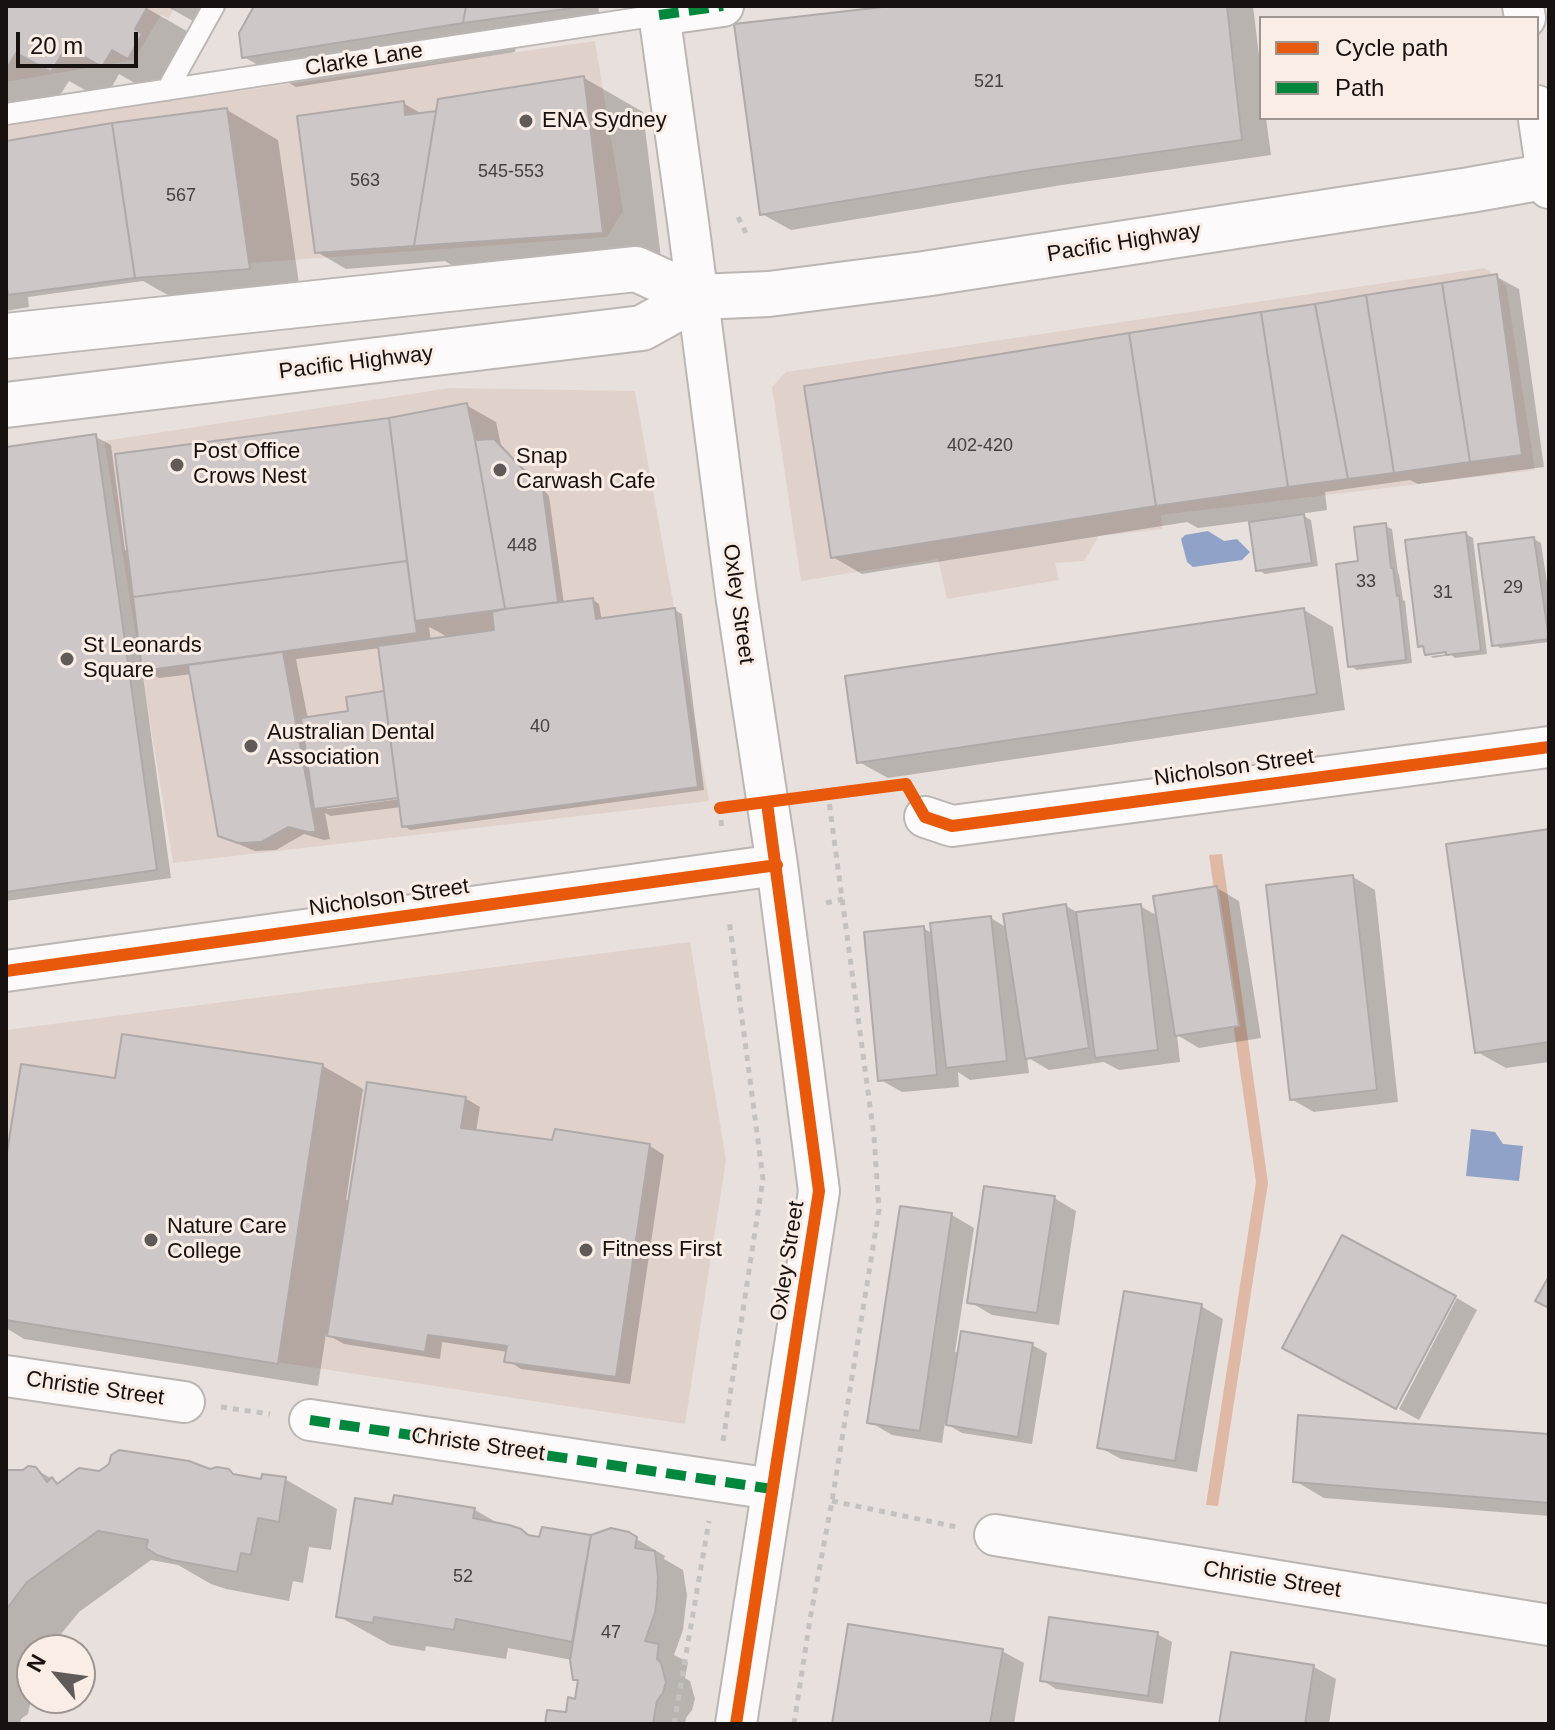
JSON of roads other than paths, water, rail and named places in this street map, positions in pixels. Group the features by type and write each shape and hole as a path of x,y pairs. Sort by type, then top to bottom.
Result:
{"main road":[{"name":"Pacific Highway","path":"6,405 642,328 698,297 769,294 924,274 1548,180"},
{"name":"Pacific Highway","path":"6,336 626,269 636,269 698,297"}],"street":[{"name":"Clarke Lane","path":"659,11 723,6"},
{"name":"Oxley Street","path":"659,11 819,1191 736,1724"},
{"path":"1539,119 1548,180"},
{"name":"Nicholson Street","path":"925,817 952,826 1549,747"},
{"name":"Nicholson Street","path":"6,971 777,865"},
{"name":"Christie Street","path":"6,1376 184,1402"},
{"name":"Christe Street","path":"310,1420 772,1489"},
{"name":"Christie Street","path":"995,1535 1549,1625"}],"lane":[{"path":"167,90 214,6"},
{"name":"Clarke Lane","path":"6,114 659,11"}],"water":[{"path":"1208,531 1224,541 1237,539 1250,552 1242,560 1193,567 1187,562 1181,539 1185,535"},
{"path":"1471,1129 1495,1132 1503,1144 1523,1146 1519,1181 1466,1176"}],"place":[{"name":"ENA Sydney","path":"526,121"},
{"name":"Post Office Crows Nest","path":"177,465"},
{"name":"Snap Carwash Cafe","path":"500,470"},
{"name":"St Leonards Square","path":"67,659"},
{"name":"Australian Dental Association","path":"251,746"},
{"name":"Nature Care College","path":"151,1240"},
{"name":"Fitness First","path":"586,1250"}]}
